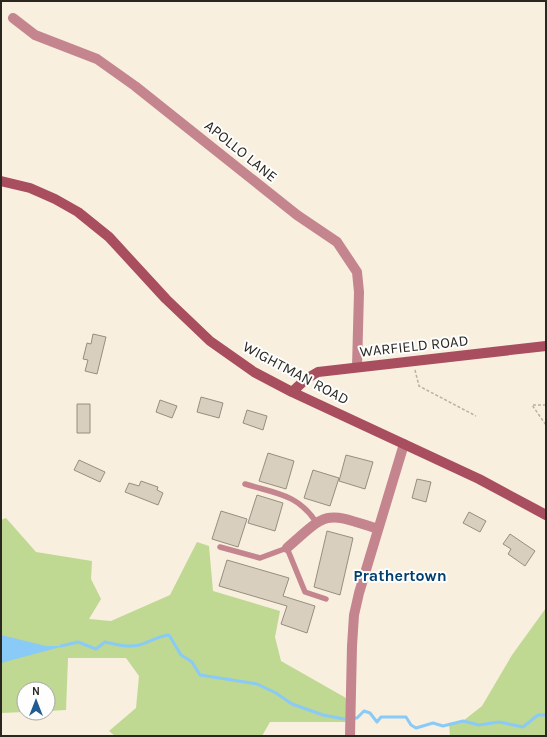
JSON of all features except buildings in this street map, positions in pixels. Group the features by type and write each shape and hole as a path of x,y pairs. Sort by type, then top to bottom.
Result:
{"main road":[{"name":"WIGHTMAN ROAD","path":"1,181 30,188 55,199 78,212 109,237 166,299 210,341 254,372 292,392 479,479 546,515"},
{"name":"WARFIELD ROAD","path":"292,392 306,379 318,372 546,346"}],"street":[{"name":"APOLLO LANE","path":"13,18 35,35 97,59 135,86 297,215 337,242 357,272 357,367"},
{"path":"350,736 354,615 404,444"},
{"path":"287,548 316,522 327,517 339,516 378,529"}],"lane":[{"path":"245,484 293,499 308,509 316,522"},
{"path":"220,547 260,558 287,548 305,592 326,599"}],"path":[{"path":"413,361 419,386 476,416"},
{"path":"546,405 532,405 546,425"}],"green space":[{"path":"6,518 36,552 92,561 91,579 101,599 89,619 111,621 170,595 197,542 209,546 213,591 280,611 275,637 281,661 346,698 346,722 270,722 262,736 115,736 109,731 136,708 139,676 126,658 68,658 66,710 56,711 56,681 16,681 16,712 1,713 1,520"},
{"path":"546,608 546,736 450,736 449,723 463,721 482,706 512,655"}],"water":[{"path":"1,635 46,646 64,646 1,663"}],"waterway":[{"path":"61,646 78,642 96,649 105,642 125,646 135,646 169,635 181,655 192,662 200,675 257,684 276,693 292,704 323,715 344,719"},
{"path":"354,718 357,718 364,711 370,713 377,722 381,717 406,717 411,725 416,728 433,723 443,726 463,721 479,725 499,722 523,727 538,715 546,715"}],"district":[{"name":"Prathertown","path":"400,575"}]}
